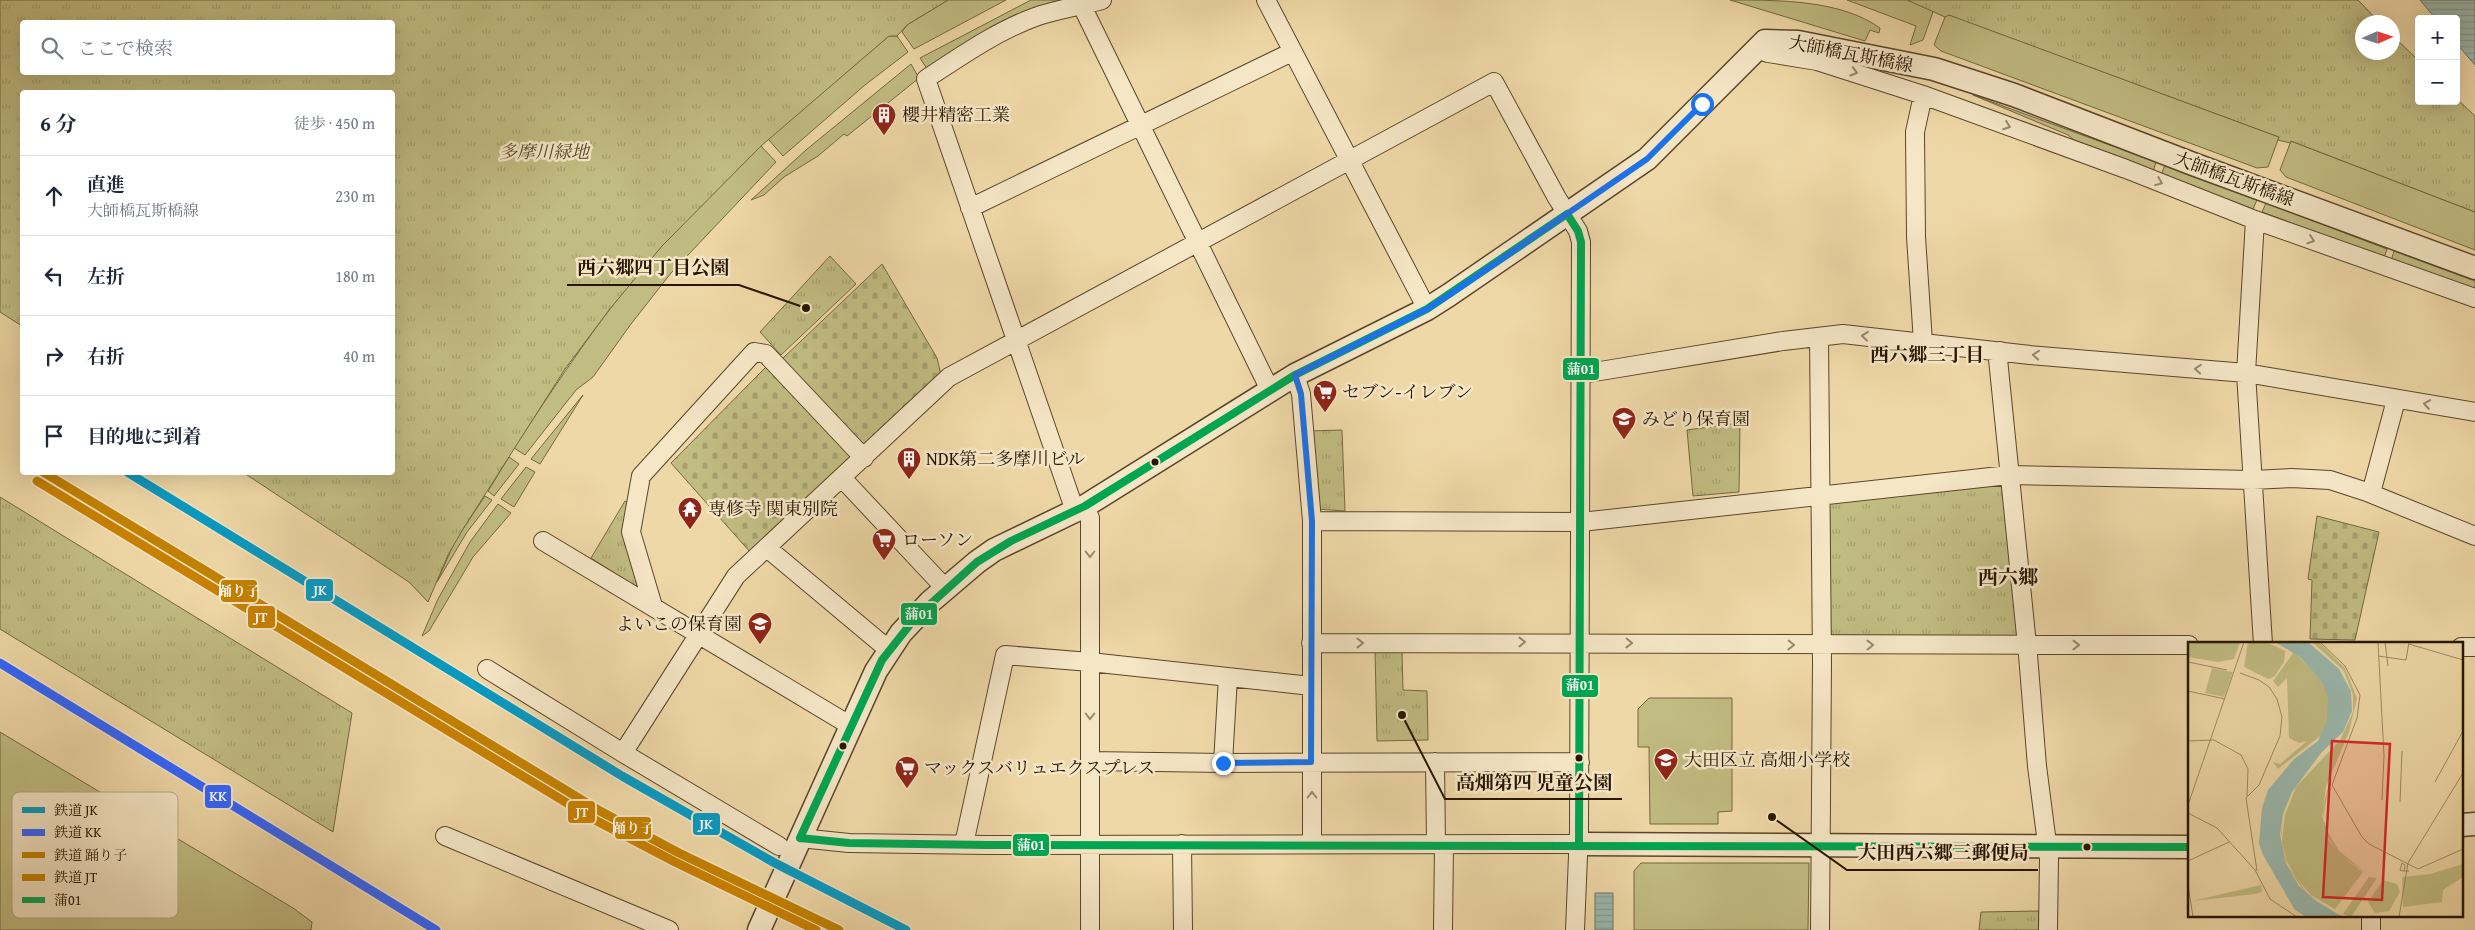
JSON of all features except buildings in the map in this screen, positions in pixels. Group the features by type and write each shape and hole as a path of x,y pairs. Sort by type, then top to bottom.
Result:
{"street":[{"path":"1090,930 1090,518 1080,508 1017,341 926,79 969,51 1038,16 1102,0"},
{"path":"1266,0 1427,309"},
{"path":"1082,6 1270,390"},
{"name":"大師橋瓦斯橋線","path":"759,930 876,671 889,650 916,616 946,589 994,550 1080,508 1295,375 1427,309 1647,159 1765,41 1790,41 1934,69 2014,95 2202,168 2475,268"},
{"path":"1756,48 1768,53 1817,61 1923,95 2126,169 2255,220 2475,298"},
{"path":"970,208 1292,52"},
{"path":"623,753 736,576 949,377 1197,241 1494,82 1578,231 1581,242 1580,762 1575,930"},
{"path":"1923,95 1915,132 1916,238 1923,342"},
{"path":"2255,220 2246,373 2263,642"},
{"path":"1582,374 1843,334 2000,351 2246,373 2475,412"},
{"path":"1819,337 1821,496 1820,930"},
{"path":"2000,351 1998,359 2009,475 2028,645 2038,775 2047,846 2048,930"},
{"path":"653,606 631,532 641,476 754,352 766,354 864,458"},
{"path":"1295,375 1301,394 1312,521 1312,844"},
{"path":"2371,493 2396,400"},
{"path":"1312,521 1581,522 2009,475 2252,480 2291,478 2330,480 2371,493 2475,536"},
{"path":"842,478 946,589"},
{"path":"543,541 653,606 698,636 851,726"},
{"path":"766,548 889,650"},
{"path":"1311,642 2188,645"},
{"path":"2462,647 2475,647"},
{"path":"964,844 1005,655 1090,662 1311,686"},
{"path":"487,669 779,846"},
{"path":"1223,763 1228,677"},
{"path":"1090,761 1223,763 1580,762"},
{"path":"1435,762 1443,930"},
{"path":"2462,825 2475,824"},
{"path":"446,836 669,930"},
{"path":"800,838 849,843 964,844 1579,844 2188,847"},
{"path":"1182,844 1183,930"}],"green space":[{"name":"多摩川緑地","path":"0,0 948,0 907,25 897,36 889,36 761,146 662,246 609,310 565,369 463,529 448,555 428,602 409,582 247,475 395,475 395,90 20,90 20,325 0,312"},
{"path":"948,0 1006,0 914,49 902,32 907,25"},
{"path":"1031,0 1075,0 929,72 920,58"},
{"path":"1730,0 1789,1 1829,7 1864,19 1880,28 1879,33 1870,30 1865,41"},
{"path":"1847,0 1907,0 1931,9 1933,12 1923,40 1910,45 1916,26"},
{"path":"1907,0 2358,0 2372,15 2355,15 2355,60 2400,60 2400,43 2415,57 2415,105 2460,105 2460,102 2475,116 2475,212 2291,141 2290,143 2278,140 2279,137 1949,15 1945,17"},
{"path":"1948,14 2279,137 2268,167 2257,168 1941,51 1934,45"},
{"path":"889,36 897,36 908,52 865,85 783,156 768,139"},
{"path":"911,64 919,78 847,136 844,134 818,156 784,177 764,195 751,200 806,150"},
{"path":"1973,95 2156,162 2153,172 2074,140 2068,135"},
{"path":"2291,141 2475,212 2475,250 2286,177 2280,170"},
{"path":"761,146 776,162 671,273 593,377 576,390 525,455 514,448 584,344 641,270 686,220"},
{"path":"2165,165 2257,200 2253,209 2161,175"},
{"path":"2266,203 2387,249 2384,258 2262,212"},
{"path":"2394,251 2475,281 2475,291 2391,261"},
{"path":"830,256 856,284 781,355 760,332"},
{"path":"882,264 937,358 941,375 865,449 782,359"},
{"path":"766,367 853,459 751,553 671,463"},
{"path":"583,395 540,464 531,459"},
{"path":"1740,423 1739,492 1693,496 1687,430"},
{"path":"1342,430 1345,511 1316,509 1309,431"},
{"path":"509,457 519,464 494,496 488,491"},
{"path":"526,467 535,472 514,507 501,499"},
{"path":"1998,483 2004,488 2019,634 2014,639 1829,637 1828,507 1833,501"},
{"path":"485,496 492,500 467,532 437,582 455,541"},
{"path":"0,497 352,713 333,832 0,629"},
{"path":"625,501 629,503 641,590 591,558"},
{"path":"498,504 511,513 473,557 429,631 422,636 438,599 470,542"},
{"path":"2317,516 2379,532 2355,640 2310,639 2312,580 2308,579"},
{"path":"1375,650 1402,650 1403,690 1427,691 1428,740 1377,741"},
{"path":"1649,698 1732,698 1732,811 1718,812 1718,824 1650,824 1649,747 1638,747 1638,709"},
{"path":"0,732 100,792 12,792 12,918 178,918 178,839 293,908 312,922 311,930 0,930"},
{"path":"1641,863 1809,863 1808,930 1634,930 1634,871"},
{"path":"2039,911 2039,930 1979,930 1981,912"}],"water":[{"path":"2420,0 2475,0 2475,65 2460,48 2460,15 2433,15"},
{"path":"1595,893 1613,893 1613,930 1595,930"}],"rail line":[{"name":"踊り子","path":"48,475 600,811 679,853 839,930"},
{"name":"JK","path":"132,475 622,776 773,862 906,930"},
{"name":"JT","path":"37,481 595,820 675,862 816,930"},
{"name":"KK","path":"0,663 436,930"}],"transit line":[{"name":"蒲01","path":"1567,214 1578,231 1581,242 1579,844"},
{"name":"蒲01","path":"800,838 882,660 916,617 977,562 1011,541 1085,506 1295,375 1427,309 1567,214"},
{"name":"蒲01","path":"800,838 849,843 987,845 2188,847"}],"place":[{"name":"櫻井精密工業","path":"884,136"},
{"name":"西六郷四丁目公園","path":"806,308"},
{"name":"セブン-イレブン","path":"1325,413"},
{"name":"みどり保育園","path":"1624,440"},
{"name":"NDK第二多摩川ビル","path":"909,480"},
{"name":"専修寺 関東別院","path":"690,530"},
{"name":"ローソン","path":"884,561"},
{"name":"よいこの保育園","path":"760,645"},
{"name":"高畑第四 児童公園","path":"1402,715"},
{"name":"大田区立 高畑小学校","path":"1666,781"},
{"name":"マックスバリュエクスプレス","path":"907,789"},
{"name":"大田西六郷三郵便局","path":"1772,817"}],"district":[{"name":"西六郷三丁目","path":"1927,354"},
{"name":"西六郷","path":"2008,577"}],"route":[{"path":"1223,763 1311,762 1312,521 1301,394 1295,375 1427,309 1449,295 1647,159 1702,104"}]}
